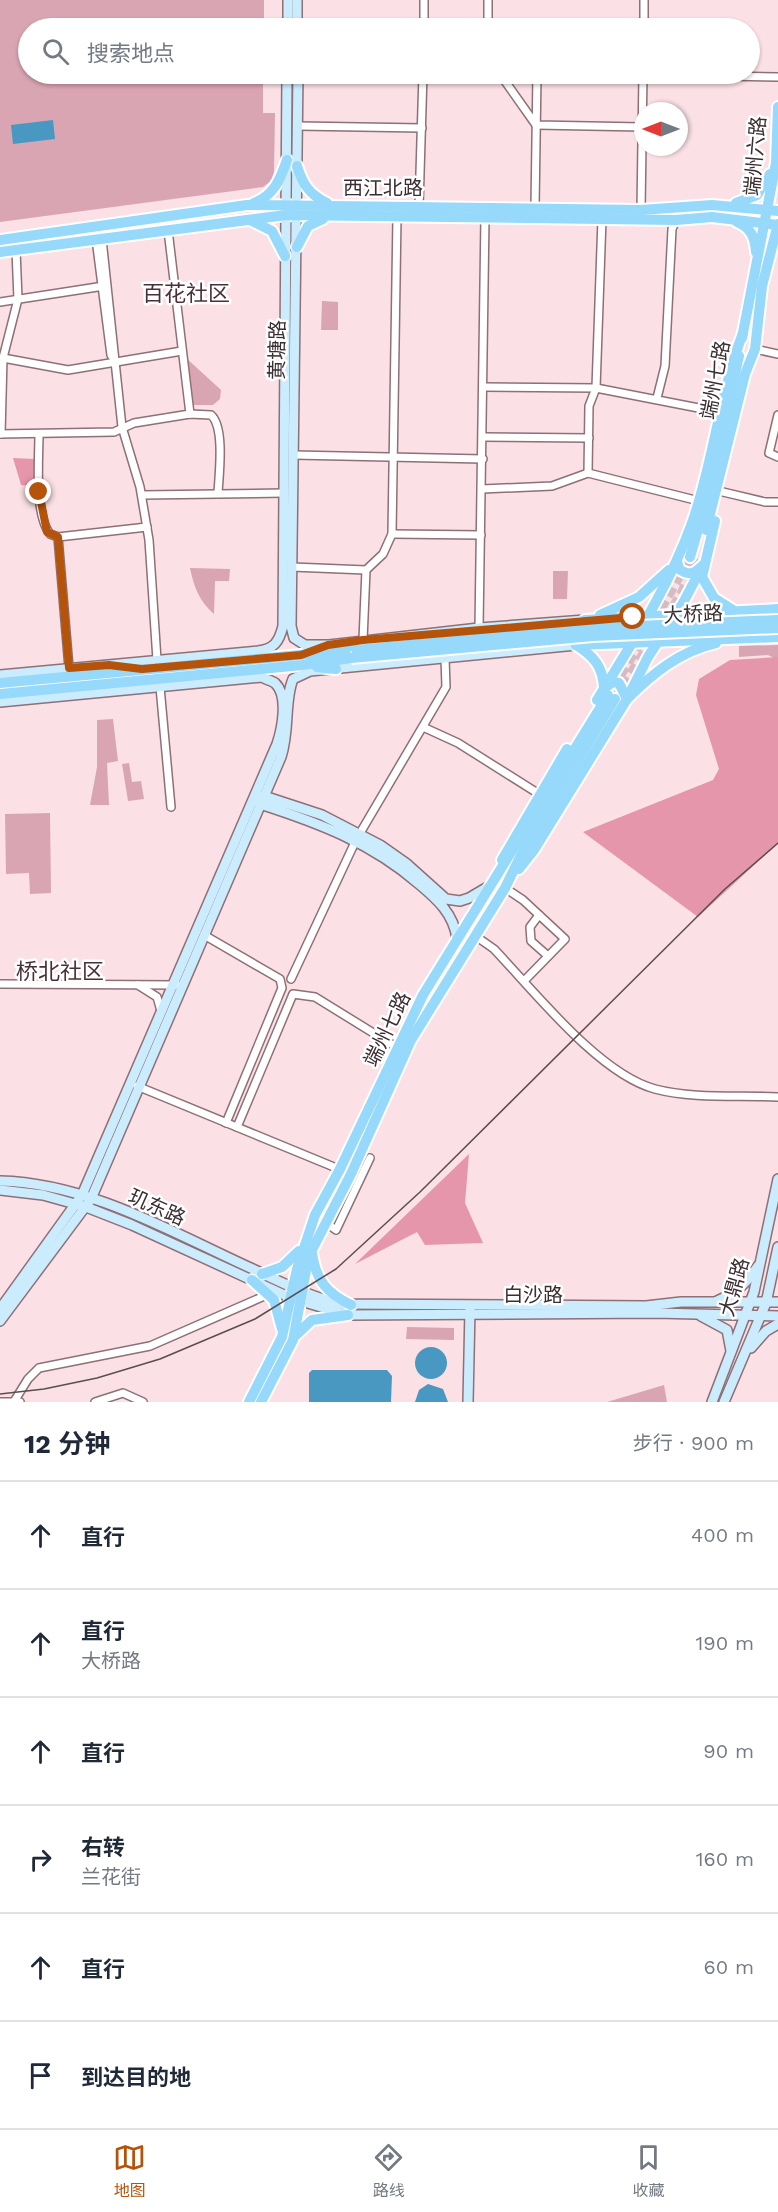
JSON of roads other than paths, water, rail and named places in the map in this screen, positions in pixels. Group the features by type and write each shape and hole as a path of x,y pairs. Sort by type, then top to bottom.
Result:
{"main road":[{"name":"端州六路","path":"773,210 778,107"},
{"path":"247,206 261,200 272,191 280,179 287,160"},
{"path":"724,205 749,200 757,195 776,164"},
{"path":"297,166 308,191 333,206"},
{"path":"712,205 712,217"},
{"name":"西江北路","path":"0,252 333,206 641,210 724,205 773,210"},
{"name":"西江北路","path":"0,240 247,206 353,218 676,220 712,217 778,224"},
{"path":"353,218 354,206"},
{"path":"225,208 229,222"},
{"name":"端州七路","path":"697,560 699,530 722,438 756,261 765,223 773,210"},
{"path":"297,247 308,226 330,217"},
{"path":"728,218 750,231 755,240 756,261"},
{"path":"247,219 272,231 285,256"},
{"name":"端州七路","path":"697,560 718,489 745,374 755,349 762,286 775,247 778,224"},
{"path":"491,885 508,845 609,694 632,642 649,616 677,561 699,501 730,368 743,333"},
{"path":"507,884 534,850 627,699 676,614 723,492 752,378 755,349"},
{"path":"677,561 680,569 686,574 693,574 697,560"},
{"path":"697,560 709,592 736,612"},
{"path":"585,620 615,610 639,597 677,561"},
{"path":"585,620 778,609"},
{"path":"736,612 730,619 730,626 736,639"},
{"name":"大桥路","path":"0,698 257,669 301,660 592,628 778,620"},
{"name":"大桥路","path":"352,654 592,636 778,628"},
{"path":"572,645 778,637"},
{"path":"627,699 646,680 679,658 708,645 736,639"},
{"path":"301,660 328,645"},
{"path":"572,645 598,663 609,694"},
{"name":"大桥路","path":"0,683 244,659 301,660"},
{"path":"301,660 336,669"},
{"path":"609,694 613,681 619,683 627,699"},
{"name":"端州七路","path":"261,1402 288,1338 305,1240 315,1215 345,1172 411,1040 507,884 609,694"},
{"name":"端州七路","path":"297,1295 312,1250 326,1222 396,1047 423,995 609,694"},
{"path":"305,1240 294,1258 282,1267 257,1277 279,1313 288,1338 312,1320 349,1310"},
{"path":"312,1250 318,1280 349,1310"},
{"name":"端州七路","path":"249,1402 288,1338"}],"street":[{"path":"288,0 288,18"},
{"path":"297,0 297,18"},
{"path":"424,0 424,18"},
{"path":"488,0 488,18"},
{"path":"644,0 644,18"},
{"path":"760,77 778,77"},
{"name":"黄塘路","path":"287,84 287,160 297,247 292,567 287,626"},
{"name":"黄塘路","path":"287,626 284,493 285,256 297,166 298,84"},
{"path":"419,206 423,84"},
{"path":"507,84 536,125"},
{"path":"535,207 537,84"},
{"path":"642,102 643,84"},
{"path":"536,125 634,127"},
{"path":"298,126 422,128"},
{"path":"641,210 642,156"},
{"path":"363,640 366,570 383,554 392,534 397,217"},
{"path":"479,628 485,218"},
{"path":"588,473 590,406 596,388 602,219"},
{"path":"657,398 665,366 672,229 676,220"},
{"path":"168,230 190,414"},
{"path":"99,239 123,427 142,495 147,527 157,660"},
{"path":"16,250 18,299 3,358 1,434 114,432 123,427 190,414 211,415 218,426 218,494"},
{"path":"0,302 105,286"},
{"path":"755,349 778,354"},
{"path":"3,358 68,370 182,351"},
{"path":"484,387 596,388 719,411"},
{"path":"778,415 769,453 778,457"},
{"path":"39,434 39,492 47,532 58,537 147,527"},
{"path":"483,436 589,438"},
{"path":"294,455 483,459"},
{"path":"482,489 552,486 588,473 699,501"},
{"path":"723,492 765,502 778,502"},
{"path":"142,495 284,493"},
{"path":"392,534 481,535"},
{"path":"58,537 69,668"},
{"path":"292,567 366,570"},
{"path":"0,675 267,650 278,642 287,626 297,642 305,645 328,645 479,628 585,620"},
{"path":"0,1321 84,1201 288,735 289,689 293,679 310,670 572,645 578,634 571,622"},
{"path":"244,659 258,651"},
{"path":"291,980 358,837 446,687 445,658"},
{"path":"109,665 142,669"},
{"path":"218,680 257,669"},
{"path":"0,698 16,700 262,677 275,684 282,696 281,734 260,799 204,935 161,1014 135,1085"},
{"path":"160,687 171,807"},
{"path":"423,727 458,743 540,794"},
{"path":"260,799 322,815 407,864 446,899 460,901 491,885"},
{"path":"358,837 429,892 451,916 457,939"},
{"path":"507,884 566,939 524,981"},
{"path":"539,915 530,927 531,941 548,956"},
{"path":"204,935 280,979 282,988 226,1123"},
{"path":"474,935 494,949 595,1054 614,1070 633,1081 670,1092 778,1097"},
{"path":"0,984 178,985"},
{"path":"136,984 157,998 161,1014"},
{"path":"237,1127 293,994 315,998 396,1047"},
{"path":"135,1085 345,1172"},
{"path":"315,1215 336,1230 370,1158"},
{"name":"大鼎路","path":"712,1402 732,1355 750,1302 778,1179"},
{"name":"玑东路","path":"0,1181 27,1183 84,1201 297,1295"},
{"name":"玑东路","path":"0,1190 84,1201"},
{"path":"0,1309 84,1201"},
{"name":"大鼎路","path":"724,1402 746,1355 766,1303 778,1247"},
{"path":"712,1303 733,1294 746,1284 760,1262"},
{"path":"775,1262 778,1283"},
{"path":"0,1402 17,1401 28,1379 39,1368 150,1346 269,1294"},
{"name":"白沙路","path":"297,1295 349,1310 778,1316"},
{"name":"白沙路","path":"472,1310 778,1302"},
{"path":"468,1402 472,1310"},
{"path":"472,1310 474,1402"},
{"path":"696,1314 723,1325 727,1330 732,1355"},
{"path":"746,1355 766,1331 778,1324"},
{"path":"94,1402 123,1393 143,1402"}],"water":[{"path":"53,120 55,139 13,144 11,125"},
{"path":"431,1347 443,1351 447,1363 443,1375 431,1379 419,1375 415,1363 419,1351"},
{"path":"312,1370 387,1370 392,1376 391,1402 309,1402 309,1373"},
{"path":"428,1384 443,1389 448,1402 415,1402 419,1390"}],"tunnel":[{"path":"653,622 690,557"},
{"path":"665,620 681,595 697,559"},
{"path":"615,699 655,636"},
{"path":"612,688 643,638"}],"railway":[{"path":"0,1394 44,1389 97,1378 160,1359 255,1319 336,1269 420,1192 725,889 778,843"}],"district":[{"name":"百花社区","path":"186,293"},
{"name":"桥北社区","path":"60,971"}]}
